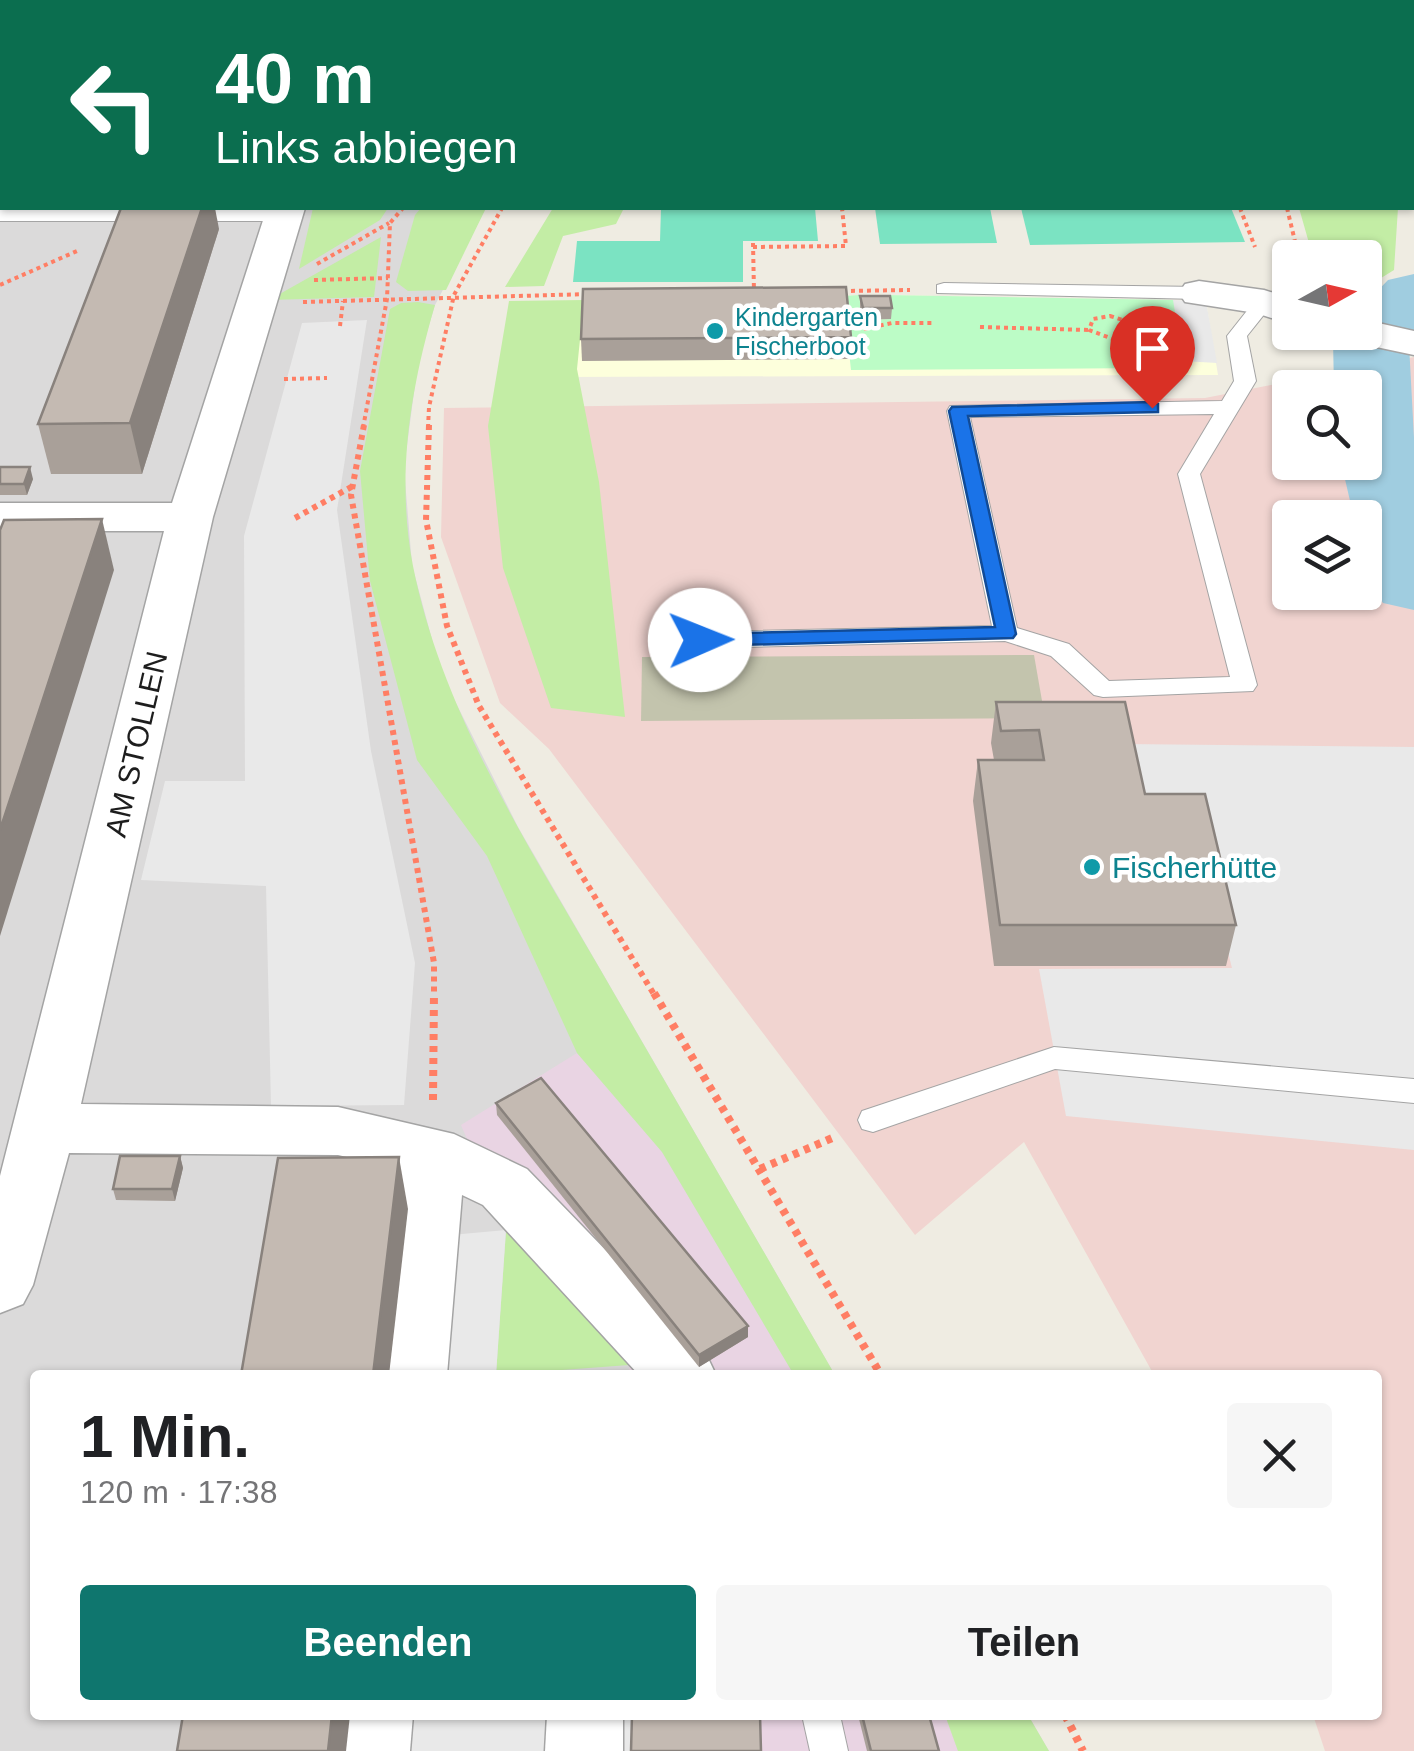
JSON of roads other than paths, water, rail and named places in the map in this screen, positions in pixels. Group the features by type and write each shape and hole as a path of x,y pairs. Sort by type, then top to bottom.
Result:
{"street":[{"name":"AM STOLLEN","path":"0,1284 27,1148 190,517 267,294 285,211"},
{"path":"1200,293 1272,306"},
{"path":"1382,336 1411,343"},
{"path":"0,517 190,517"},
{"path":"27,1148 338,1131 432,1151 505,1187 669,1370"},
{"path":"415,1370 429,1237 432,1151"},
{"path":"372,1751 375,1720"},
{"path":"584,1751 585,1720"}],"lane":[{"path":"0,214 285,211"},
{"path":"944,289 1200,293"},
{"path":"700,640 1006,634 1060,650 1103,689 1244,685 1189,474 1246,381 1237,336 1272,311"},
{"path":"1006,634 958,411 1229,406"},
{"path":"873,1120 1054,1058 1414,1092"},
{"path":"822,1720 828,1751"}],"waterway":[{"path":"1414,296 1371,340 1374,437 1414,584"}],"place":[{"name":"Kindergarten Fischerboot","path":"715,331"},
{"name":"Fischerhütte","path":"1092,867"}]}
